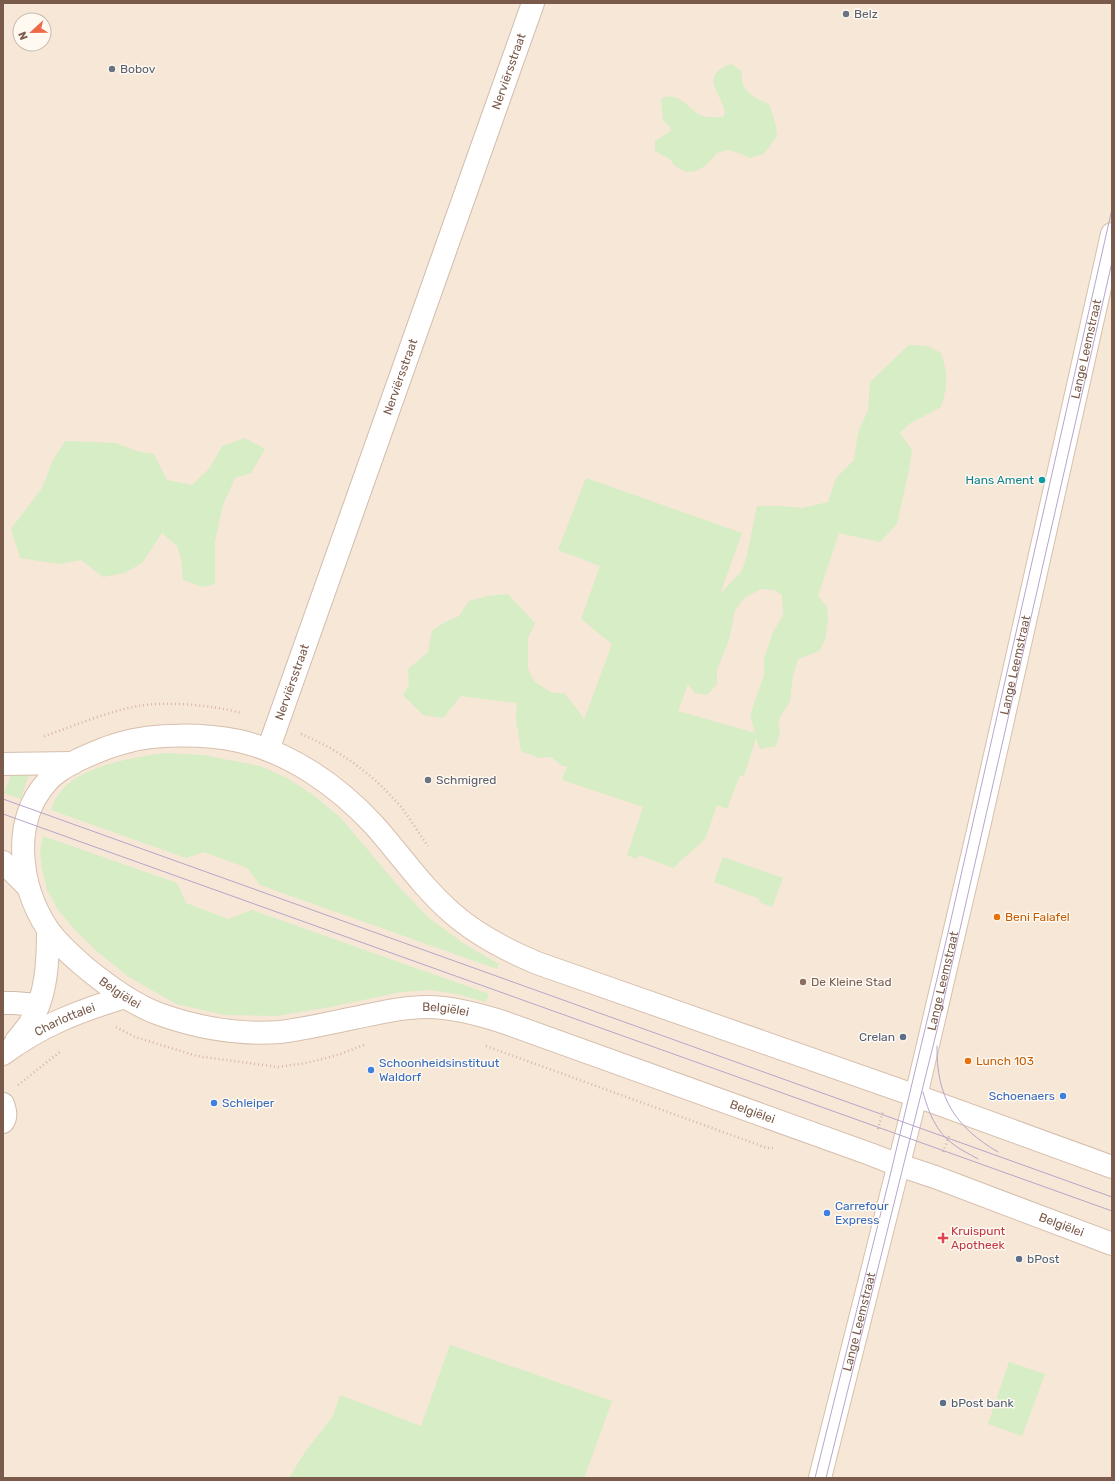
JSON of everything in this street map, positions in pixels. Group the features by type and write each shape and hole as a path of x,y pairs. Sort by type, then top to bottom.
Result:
{"street":[{"name":"Nerviërsstraat","path":"268,750 533,3"},
{"name":"Lange Leemstraat","path":"916,1096 1112,234"},
{"name":"Belgiëlei","path":"1112,1167 916,1096 544,966 505,949 452,913 426,887 374,825 345,796 307,768 268,750 238,741 208,737 160,737 125,742 96,751 60,770 46,782 36,796 30,809 23,841 24,864 28,887 48,930 70,954 100,979 125,997 156,1013 196,1026 220,1030 281,1032 405,1008 430,1006 465,1012 506,1023 898,1165 935,1177 1112,1244"},
{"name":"Belgiëlei","path":"3,764 73,763"},
{"name":"Belgiëlei","path":"3,862 28,887"},
{"name":"Charlottalei","path":"6,1052 30,1023 38,1005 47,968 48,930"},
{"name":"Charlottalei","path":"6,1052 60,1019 125,997"},
{"name":"Charlottalei","path":"3,1003 14,1002 38,1005"},
{"path":"3,1122 9,1096"},
{"path":"898,1165 916,1096"},
{"name":"Lange Leemstraat","path":"820,1478 898,1165"}],"path":[{"path":"42,737 101,716 138,706 183,704 235,711 277,724 306,736 348,758 375,779 402,808 429,848"},
{"path":"109,1028 116,1026"},
{"path":"9,1096 66,1047"},
{"path":"870,1154 890,1087"},
{"path":"935,1177 957,1111"}],"shaded area":[{"path":"3,3 1112,3 1112,1478 3,1478"}],"green space":[{"path":"731,64 741,71 743,85 746,90 756,98 769,104 776,126 777,136 764,154 750,158 728,150 717,153 705,166 696,171 687,172 675,166 671,160 655,151 655,141 671,131 669,125 663,121 661,99 667,97 677,98 700,115 709,117 723,117 725,113 723,105 714,86 713,80 715,74"},
{"path":"909,345 927,346 941,353 945,367 946,386 941,407 909,424 900,433 912,450 897,524 880,542 839,533 818,596 827,607 828,621 825,640 819,651 798,659 793,676 790,701 778,721 780,732 776,746 760,749 756,738 744,776 740,775 727,809 717,805 705,839 673,868 639,855 637,859 627,855 643,807 562,780 567,766 562,766 551,757 539,758 521,751 516,719 517,703 461,696 443,718 423,715 403,695 409,685 408,669 428,652 432,631 443,623 459,616 469,601 488,596 508,594 535,623 528,638 528,669 534,681 550,692 565,694 584,720 612,644 581,619 600,566 558,550 586,478 742,533 720,594 742,571 747,555 757,506 802,508 828,502 836,478 854,460 858,433 868,410 870,382","holes":["761,589 774,590 782,595 783,616 773,632 764,659 764,675 750,715 755,733 678,711 688,684 695,693 707,695 717,684 717,670 729,640 735,610 744,598"]},
{"path":"245,438 265,449 251,473 235,478 223,505 215,541 215,584 203,587 183,580 181,558 177,546 162,533 142,563 124,573 103,577 81,560 59,564 20,558 11,529 42,488 52,462 65,441 116,443 136,451 154,454 167,480 192,485 209,469 222,446"},
{"path":"166,753 203,755 260,766 285,777 312,794 341,818 399,887 429,918 463,943 499,964 497,969 260,885 247,868 204,852 186,858 51,810 61,791 72,781 84,774 97,768 126,760"},
{"path":"31,768 21,799 4,793 11,775"},
{"path":"43,836 177,883 186,903 228,919 252,910 489,994 486,1002 457,994 430,990 401,992 325,1008 276,1016 225,1015 176,1004 129,977 100,954 74,929 59,911 47,890 42,868 40,852"},
{"path":"723,857 783,878 772,907 759,902 760,899 714,882"},
{"path":"450,1345 612,1401 584,1478 289,1478 305,1452 333,1416 340,1395 421,1426"},
{"path":"1009,1362 1045,1374 1022,1436 988,1424"}],"tram line":[{"path":"815,1478 889,1180 947,937 1112,209"},
{"path":"826,1478 937,1030 1112,262"},
{"path":"3,799 1112,1197"},
{"path":"3,814 1112,1211"},
{"path":"937,1046 940,1081 951,1109 970,1132 998,1152"},
{"path":"923,1092 930,1114 937,1127 947,1139 978,1159"}],"place":[{"name":"Belz","path":"846,14"},
{"name":"Bobov","path":"112,69"},
{"name":"Hans Ament","path":"1042,480"},
{"name":"Schmigred","path":"428,780"},
{"name":"Beni Falafel","path":"997,917"},
{"name":"De Kleine Stad","path":"803,982"},
{"name":"Crelan","path":"903,1037"},
{"name":"Lunch 103","path":"968,1061"},
{"name":"Schoonheidsinstituut Waldorf","path":"371,1070"},
{"name":"Schoenaers","path":"1063,1096"},
{"name":"Schleiper","path":"214,1103"},
{"name":"Carrefour Express","path":"827,1213"},
{"name":"Kruispunt Apotheek","path":"943,1238"},
{"name":"bPost","path":"1019,1259"},
{"name":"bPost bank","path":"943,1403"}]}
